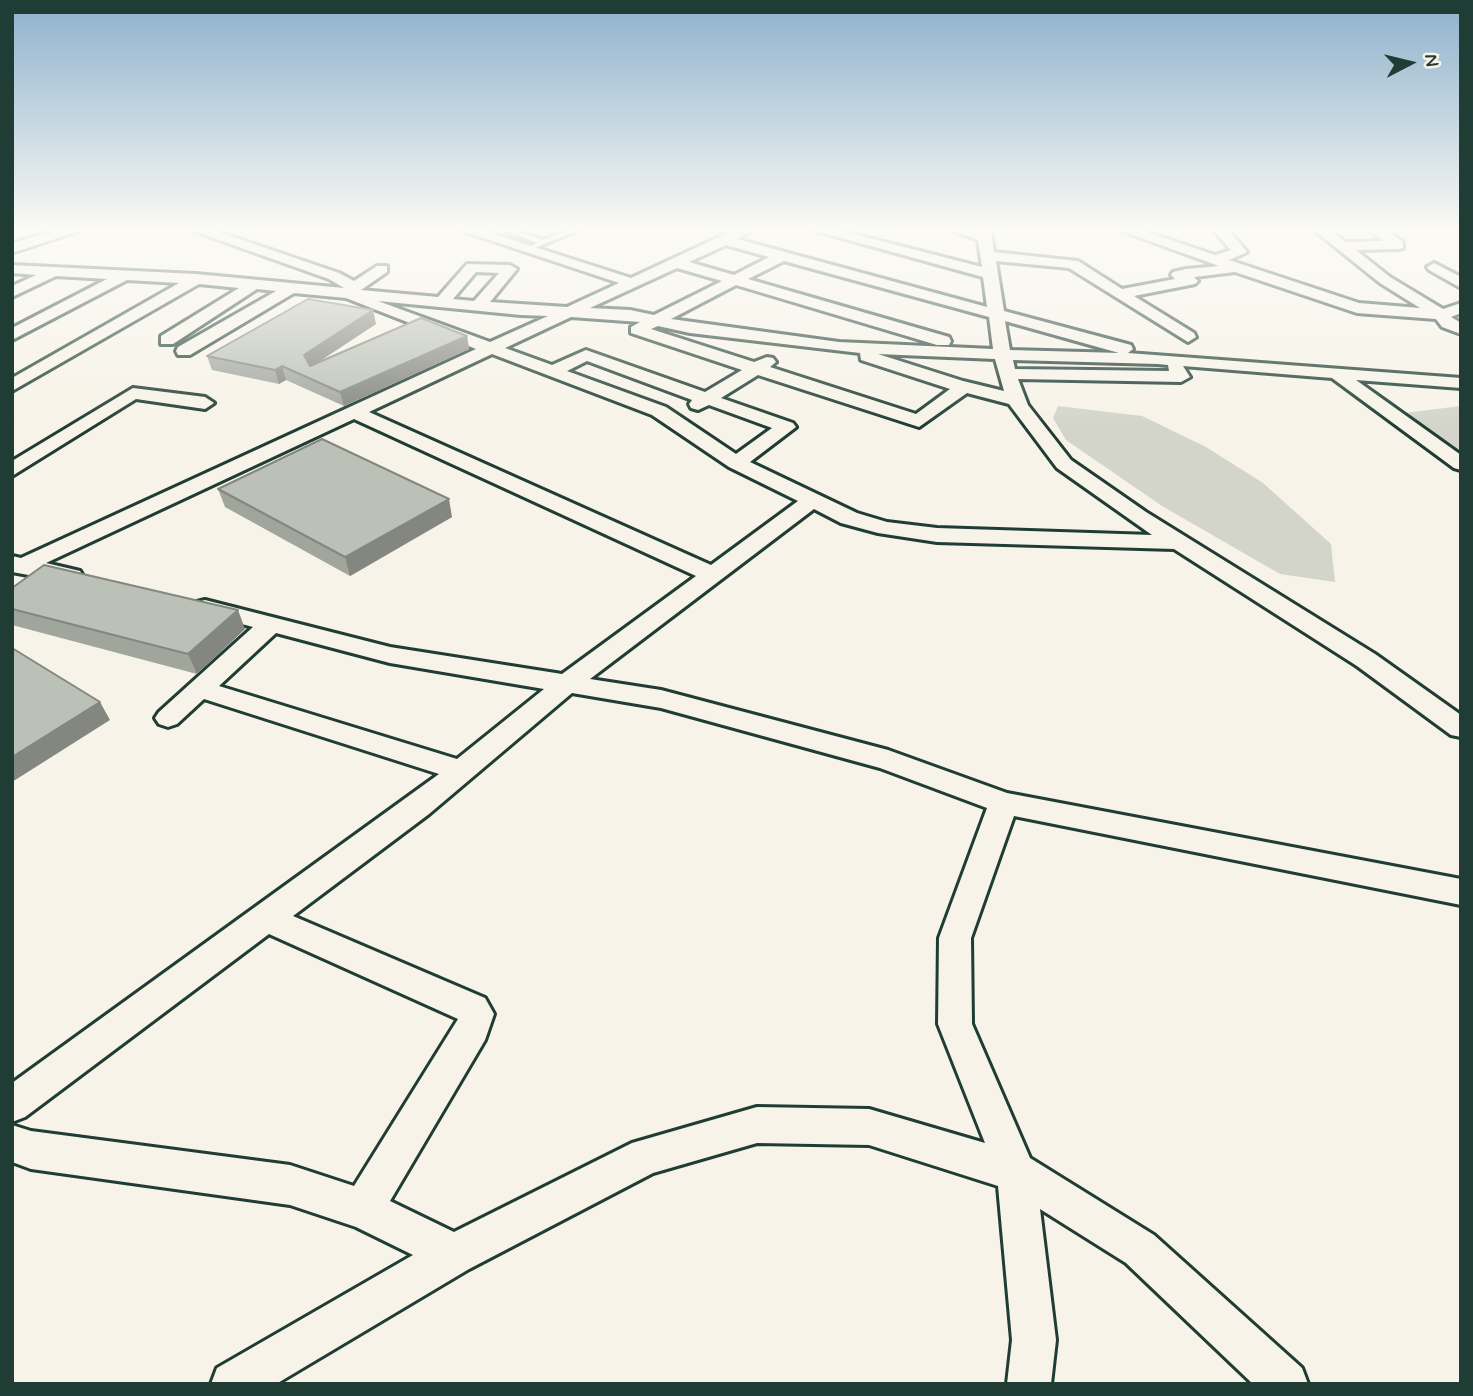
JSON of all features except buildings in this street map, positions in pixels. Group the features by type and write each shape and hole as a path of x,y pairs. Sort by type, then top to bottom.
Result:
{"street":[{"path":"12,335 86,295"},
{"path":"12,386 168,295"},
{"path":"167,340 238,295"},
{"path":"184,351 280,295"},
{"path":"353,295 673,419 736,463 849,518 886,528 937,535 1180,543"},
{"path":"396,295 656,320 839,347 1002,353 1055,358 1164,359 1339,376 1461,383"},
{"path":"443,301 448,295"},
{"path":"480,305 488,295"},
{"path":"16,566 607,295"},
{"path":"705,295 637,330 919,421 964,387"},
{"path":"787,295 950,343 953,351"},
{"path":"673,419 879,295"},
{"path":"927,295 1164,359 1181,377 1008,374"},
{"path":"994,295 1002,353 1016,400 1047,445 1083,480 1366,660 1461,728"},
{"path":"1120,295 1188,337"},
{"path":"1318,295 1357,309 1441,315 1461,307"},
{"path":"1412,295 1441,315 1448,324 1461,330"},
{"path":"839,347 964,387 1016,400"},
{"path":"553,371 586,355 786,427 736,463"},
{"path":"1339,376 1461,464"},
{"path":"12,470 133,393 205,402"},
{"path":"353,412 713,575"},
{"path":"12,1105 266,919 462,771 569,682 812,501"},
{"path":"16,566 89,580"},
{"path":"183,601 390,655 662,699 887,760 1004,803 1461,892"},
{"path":"168,718 271,624"},
{"path":"200,689 462,771"},
{"path":"1004,803 955,938 955,1024 1016,1171 1034,1340 1029,1384"},
{"path":"266,919 473,1009 477,1014 473,1029 363,1209"},
{"path":"233,1384 454,1254 646,1156 757,1125 869,1127 1016,1171 1140,1250 1286,1384"},
{"path":"12,1143 31,1150 290,1185 363,1209 454,1254"}],"shaded area":[{"path":"1058,406 1142,416 1206,447 1263,483 1331,544 1335,582 1280,574 1162,506 1066,440 1053,418"},
{"path":"1461,406 1461,451 1404,413"}]}
